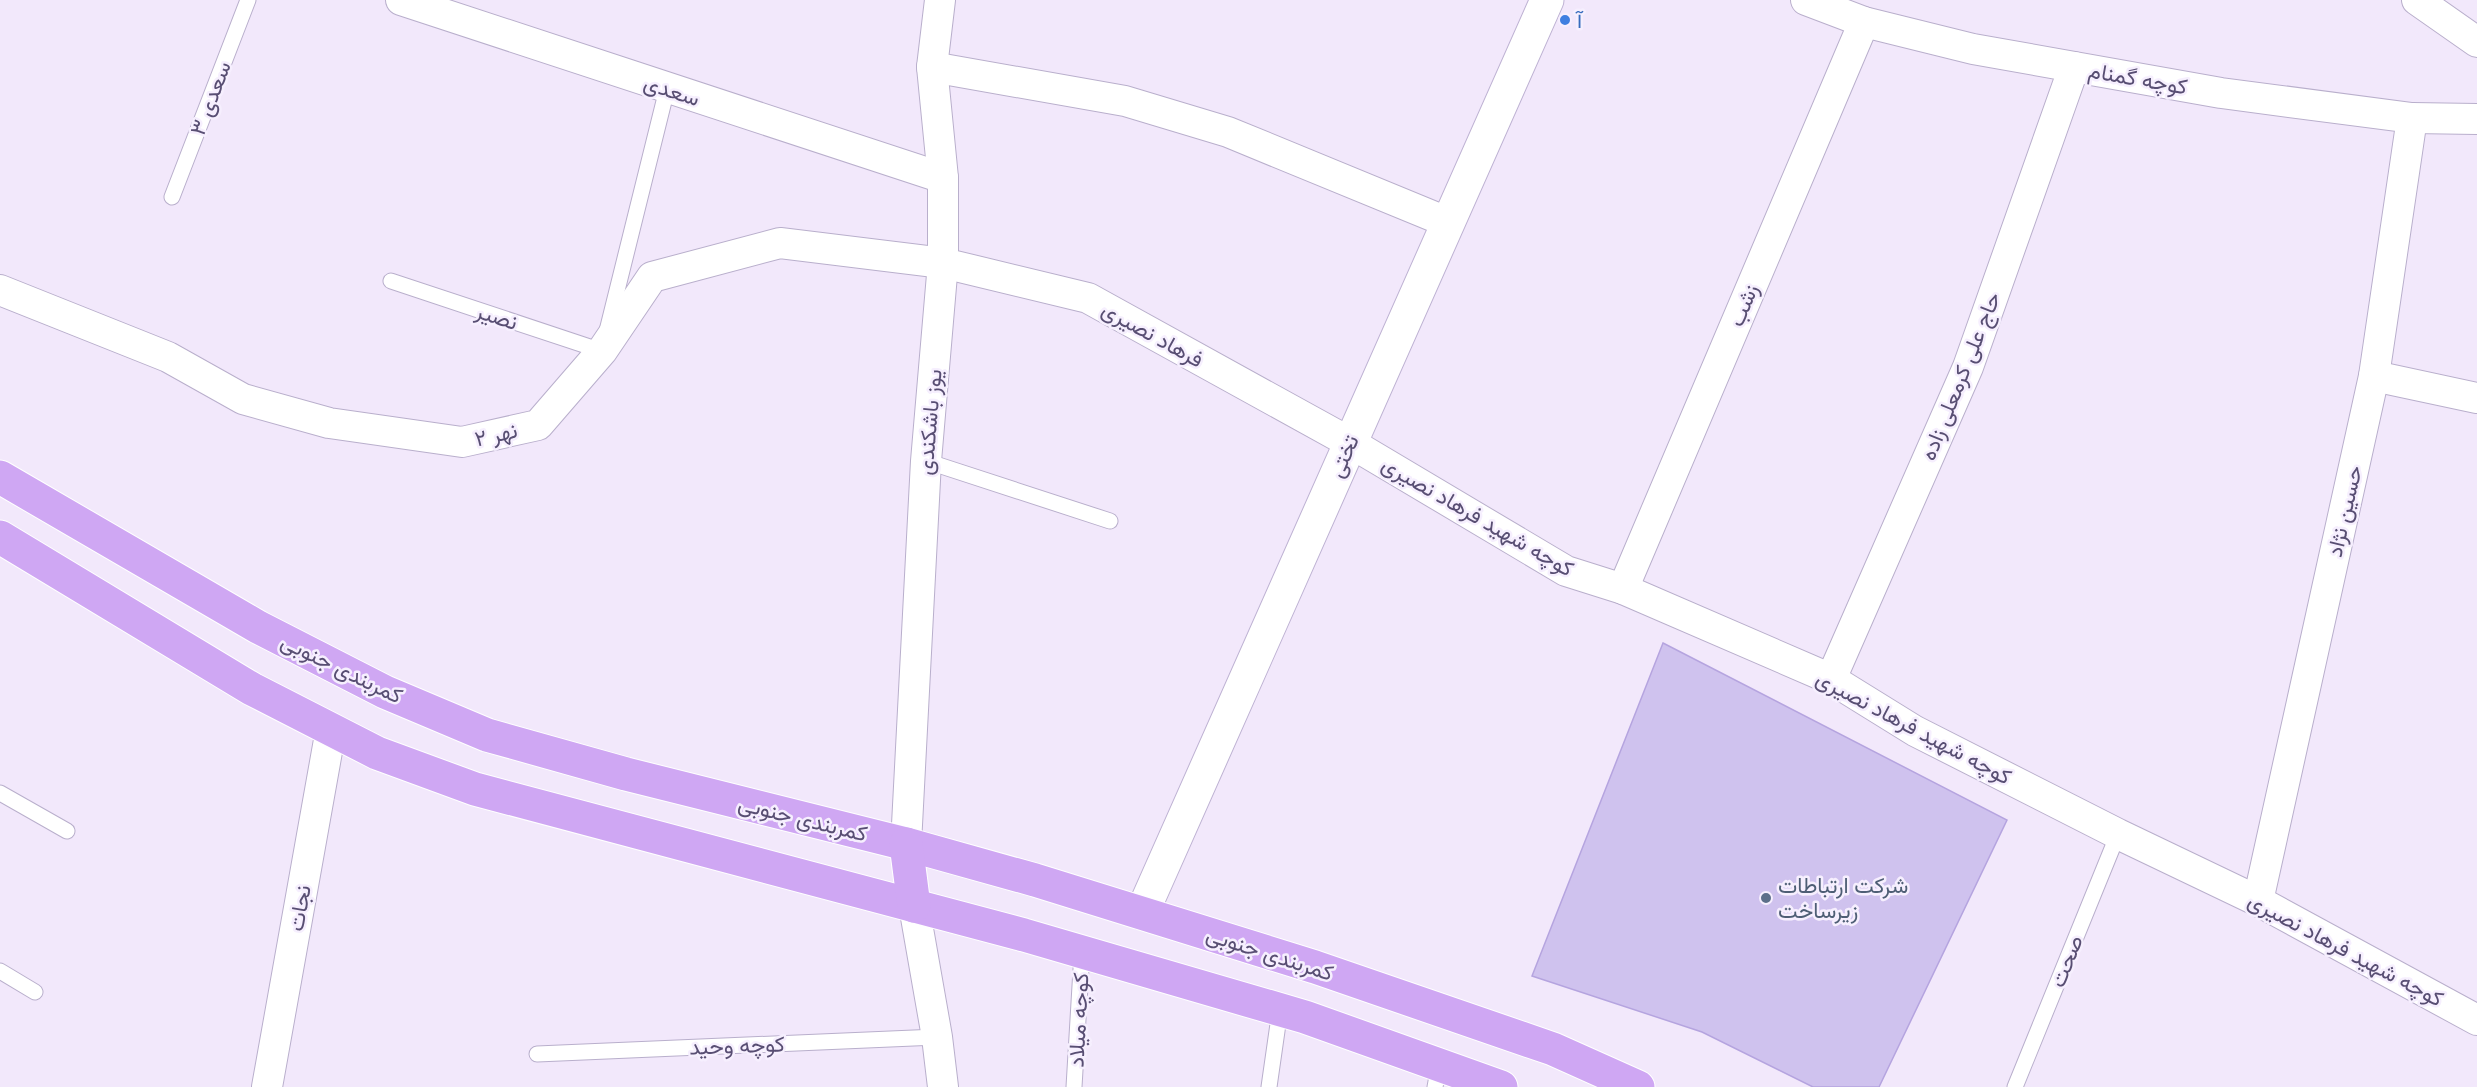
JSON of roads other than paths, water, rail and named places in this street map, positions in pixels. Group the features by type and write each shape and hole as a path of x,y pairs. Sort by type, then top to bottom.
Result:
{"main road":[{"name":"تختی","path":"1142,913 1547,0"},
{"name":"کمربندی جنوبی","path":"0,477 258,627 385,692 487,735 626,774 906,844 1035,880 1315,967 1553,1049 1638,1087"},
{"path":"0,537 252,689 377,753 474,789 1082,952 1281,1010 1437,1076 1501,1087"},
{"path":"906,844 914,906"}],"street":[{"name":"سعدی","path":"401,0 943,178"},
{"name":"یوز باشکندی","path":"906,844 926,461 943,263 943,178 932,67 940,0"},
{"name":"کوچه گمنام","path":"1806,0 1864,22 1973,49 2074,67 2221,93 2412,118 2477,119"},
{"path":"2417,0 2477,42"},
{"name":"زشب","path":"1623,589 1864,22"},
{"path":"932,67 1125,101 1228,132 1447,222"},
{"name":"حاج علی کرمعلی زاده","path":"1831,679 1968,367 2074,67"},
{"name":"حسین نژاد","path":"2258,901 2374,376 2412,118"},
{"name":"نهر ۲","path":"0,290 168,357 243,399 329,423 462,442 538,425 602,351 652,277 780,243 943,263"},
{"name":"فرهاد نصیری","path":"943,263 1088,298 1349,442"},
{"path":"2374,376 2477,398"},
{"name":"کوچه شهید فرهاد نصیری","path":"1349,442 1566,571 1623,589 1831,679 1915,731 2118,834 2258,901 2477,1020"},
{"name":"نجات","path":"267,1087 330,729"},
{"path":"914,906 944,1087"}],"lane":[{"name":"سعدی ۳","path":"172,197 248,0"},
{"path":"602,351 667,89"},
{"name":"نصیر","path":"392,281 602,351"},
{"path":"926,461 1110,521"},
{"path":"0,793 67,831"},
{"name":"صحت","path":"2014,1087 2118,834"},
{"name":"کوچه میلاد","path":"1074,1087 1082,952"},
{"path":"0,971 35,992"},
{"path":"1269,1087 1281,1010"},
{"name":"کوچه وحید","path":"537,1054 937,1037"}],"place":[{"name":"آ","path":"1565,20"},
{"name":"شرکت ارتباطات زیرساخت","path":"1766,898"}]}
